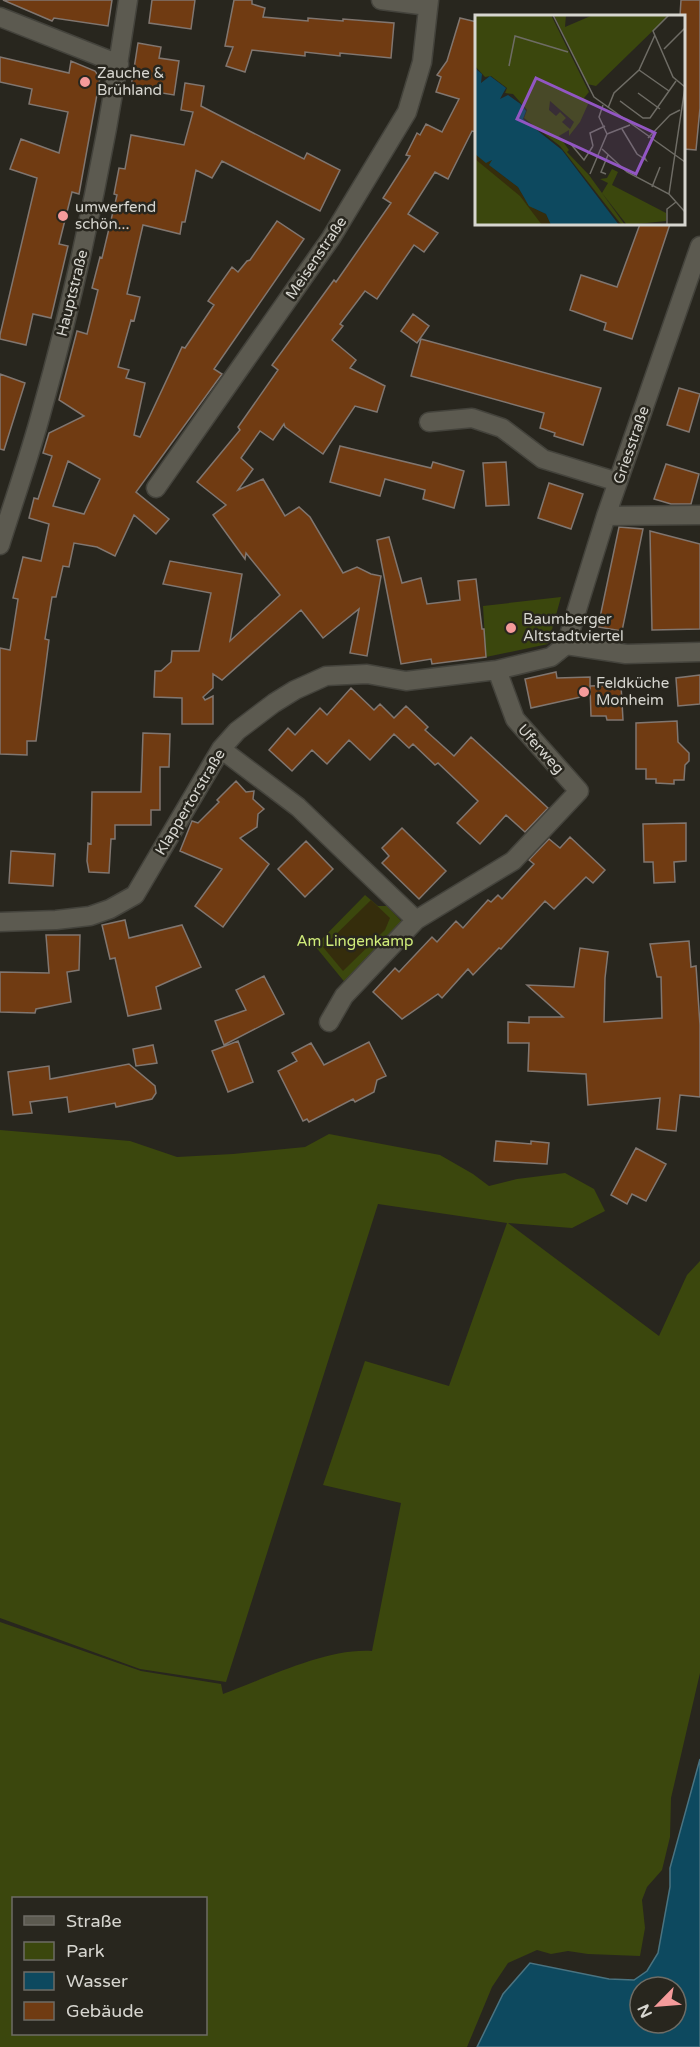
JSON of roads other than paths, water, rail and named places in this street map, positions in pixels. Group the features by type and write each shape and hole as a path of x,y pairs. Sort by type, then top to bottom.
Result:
{"street":[{"name":"Hauptstraße","path":"0,544 42,411 76,280 119,64 128,0"},
{"name":"Meisenstraße","path":"156,488 331,238 407,112 422,62 428,3 384,0"},
{"path":"0,17 119,64"},
{"name":"Griesstraße","path":"566,645 606,516 700,246"},
{"path":"429,422 472,418 502,428 543,459 618,482"},
{"path":"606,516 700,515"},
{"path":"566,645 626,654 700,652"},
{"name":"Klappertorstraße","path":"0,922 44,921 90,916 110,909 135,895 221,749 237,731 295,690 326,676 367,674 406,681 497,670 551,657 566,645"},
{"name":"Uferweg","path":"416,920 513,861 579,791 514,719 497,670"},
{"path":"221,749 297,807 416,920 344,996 329,1022"}],"water":[{"path":"700,1759 700,2047 477,2047 503,1994 530,1963 609,1979 628,1980 628,2035 688,2035 688,1975 641,1975 647,1971 658,1953 670,1887 670,1868"}],"place":[{"name":"Zauche & Brühland","path":"85,82"},
{"name":"umwerfend schön...","path":"63,216"},
{"name":"Baumberger Altstadtviertel","path":"511,628"},
{"name":"Feldküche Monheim","path":"584,692"}],"park label":[{"name":"Am Lingenkamp","path":"355,941"}]}
